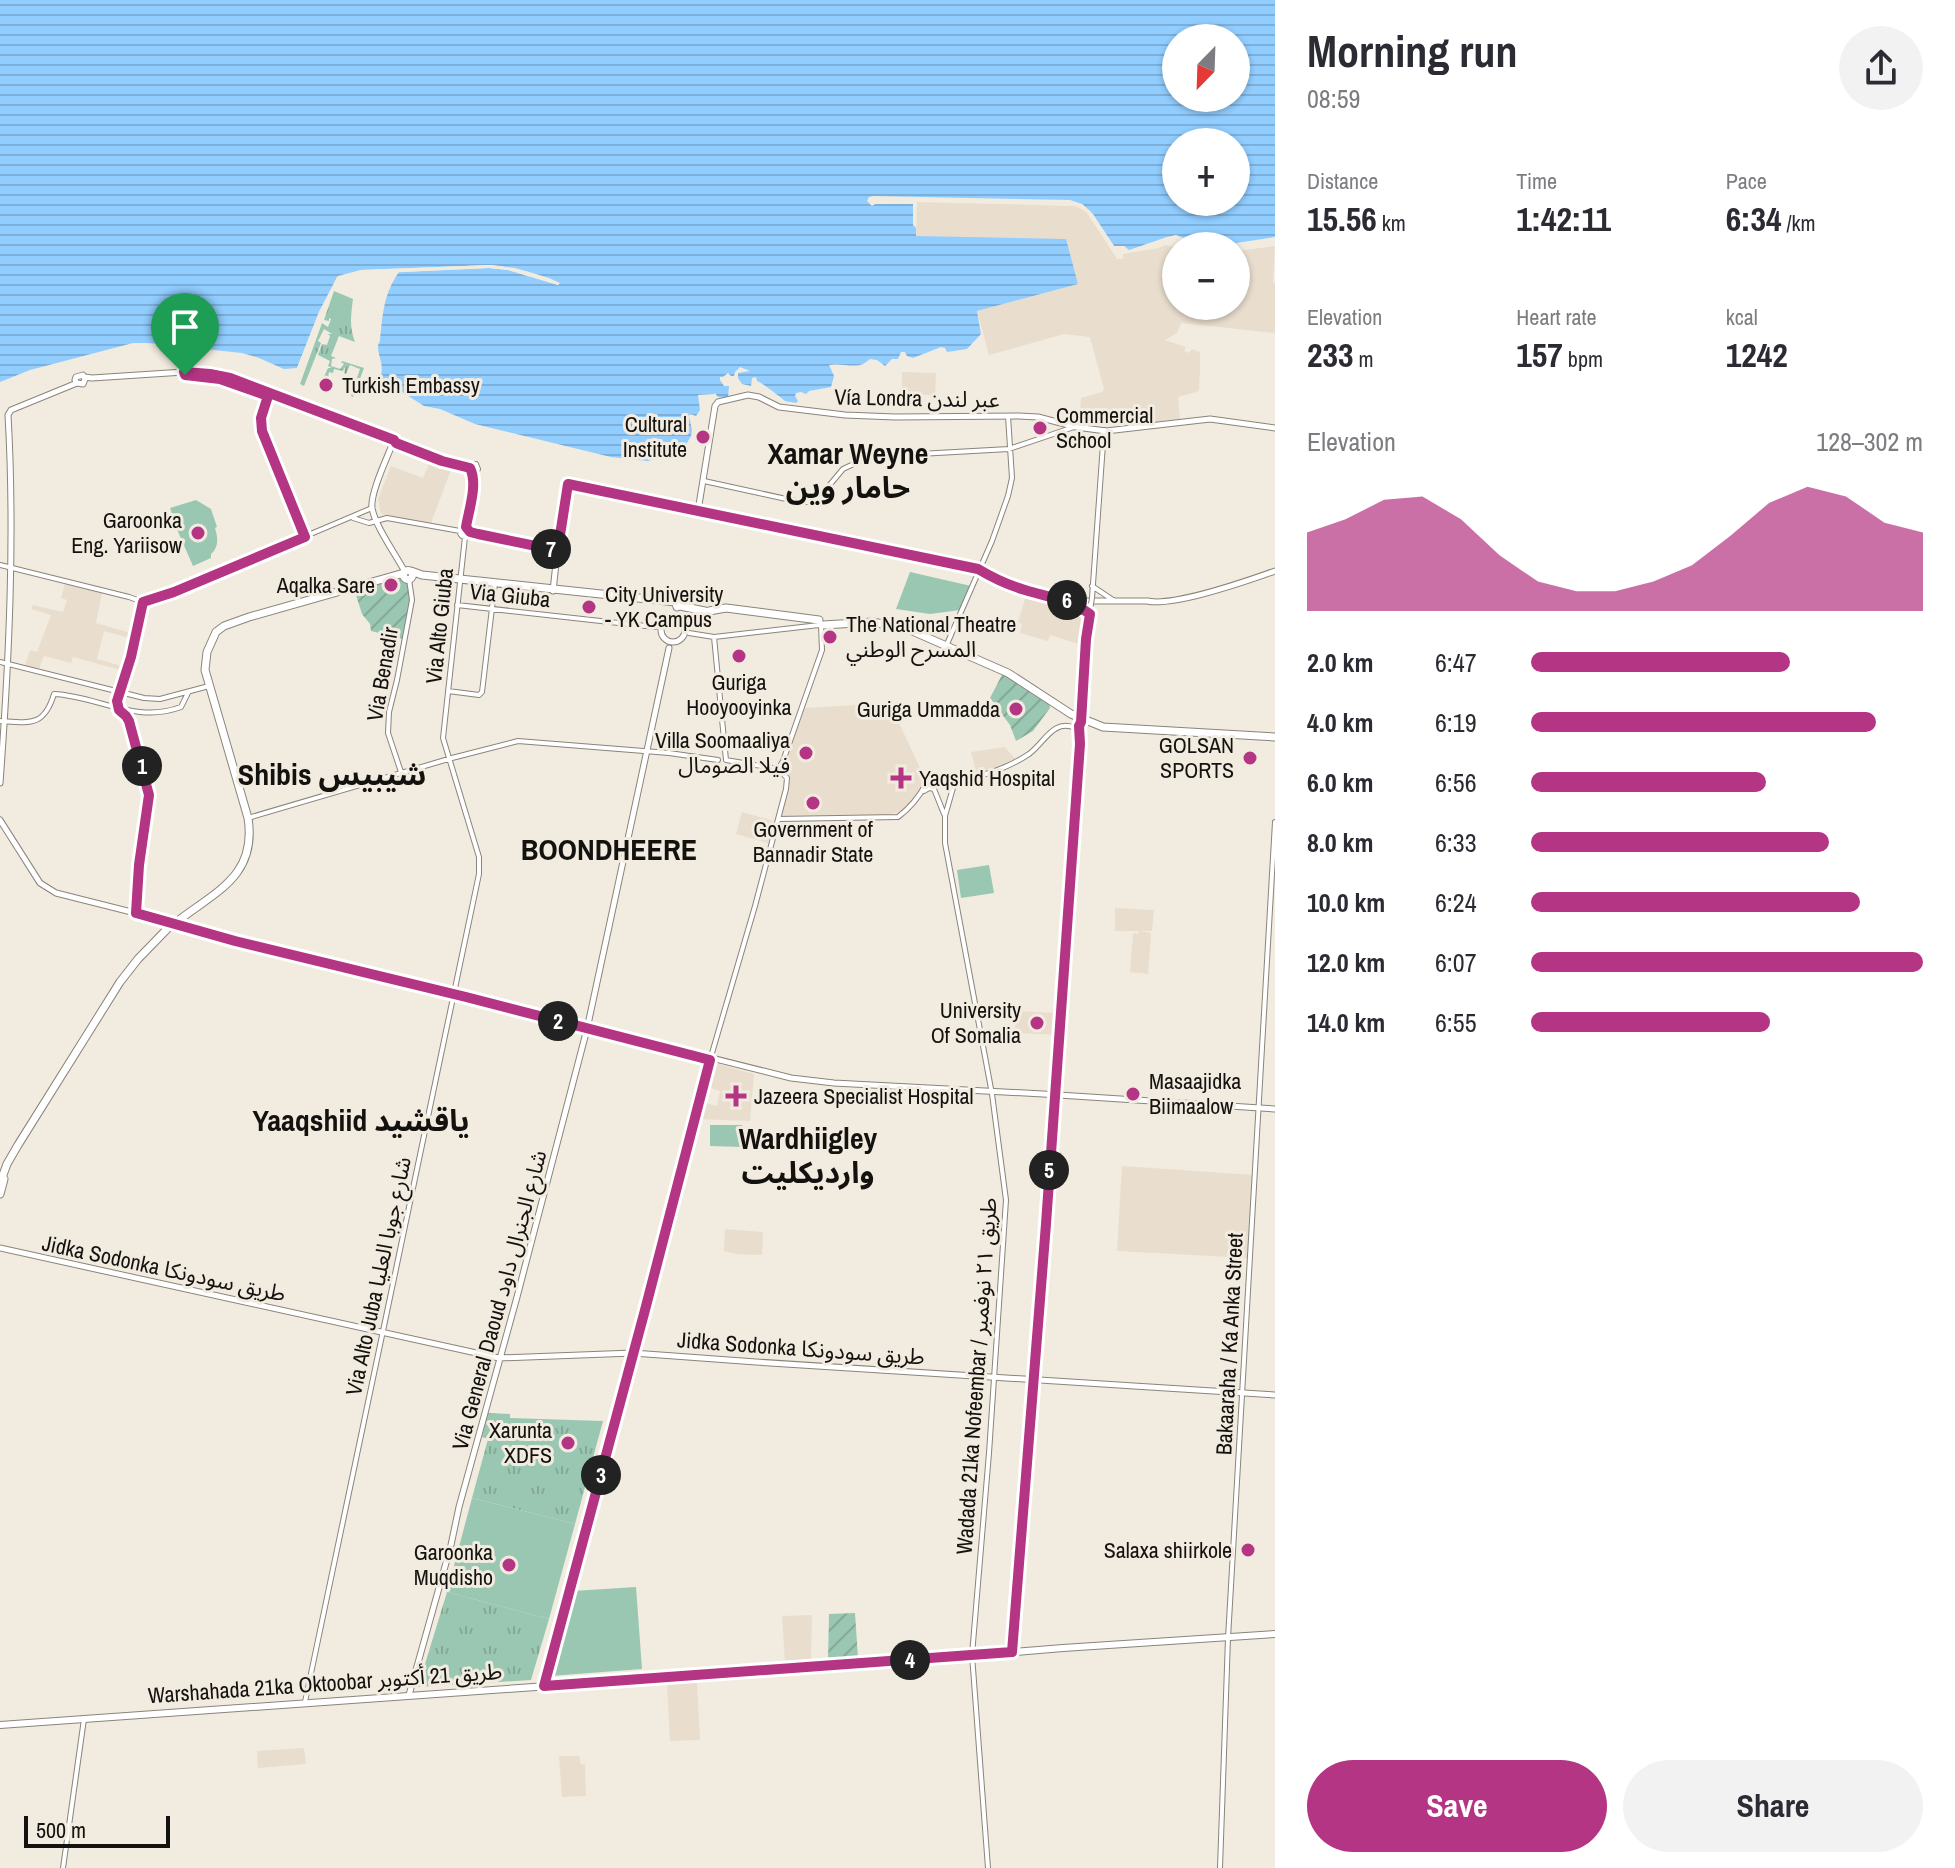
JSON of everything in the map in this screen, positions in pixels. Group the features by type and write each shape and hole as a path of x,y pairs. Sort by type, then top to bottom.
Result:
{"highway":[{"path":"0,1183 11,1158 117,986 138,959 176,923 224,888 243,863 250,838 248,818 205,663 216,632 408,574 422,575 707,609 726,608 821,623 892,622 1008,672 1081,720 1109,729 1275,736"},
{"path":"0,1194 13,1158 108,1004 142,958 176,923"}],"main road":[{"path":"0,783 11,493 11,410 76,382 83,384 85,379 185,374 220,377 395,442"},
{"name":"Vía Londra عبر لندن","path":"704,481 716,404 741,396 759,397 779,407 845,415 1038,417 1076,427"},
{"path":"1076,427 1111,429 1206,416 1275,427"},
{"path":"1076,427 1104,430 1210,419 1275,427"},
{"path":"358,429 395,442"},
{"path":"395,442 372,508 408,574"},
{"path":"698,511 704,481"},
{"path":"553,590 568,484 980,570 1021,589 1068,601 1159,603 1275,571"},
{"path":"376,495 378,521"},
{"path":"678,605 678,616 687,633 671,646 659,628 671,618 678,605"},
{"path":"671,618 680,620"},
{"name":"Via General Daoud شارع الجنرال داود","path":"409,1695 587,1028 671,646"},
{"path":"0,822 45,887 56,893 802,1082 1275,1109"},
{"path":"101,905 157,919"},
{"path":"738,1066 812,1081 991,1093"},
{"name":"Jidka Sodonka طريق سودونكا","path":"0,1247 500,1357 633,1351 1275,1393"},
{"name":"Warshahada 21ka Oktoobar طريق 21 أكتوبر","path":"0,1725 1275,1634"}],"street":[{"path":"269,394 261,418 262,431 305,537"},
{"path":"946,645 997,530 1008,496 1012,478 1008,416"},
{"path":"704,481 809,502 817,500 843,469 860,461 929,453 1009,449 1076,427"},
{"path":"1012,1652 1104,430"},
{"path":"395,442 442,461 473,469 466,527 470,532 557,550"},
{"path":"7,567 140,601 174,592 372,508"},
{"path":"352,518 369,523 387,518 460,531 465,537 470,532"},
{"path":"460,531 466,527"},
{"name":"Via Alto Giuba","path":"445,718 465,537"},
{"name":"Via Benadir","path":"401,772 388,733 389,712 412,600 408,574"},
{"path":"448,691 481,694 494,584"},
{"path":"1092,586 1114,601"},
{"path":"136,913 149,795 129,721 119,710 117,701 131,657 140,601"},
{"path":"1068,601 1090,614"},
{"name":"Via Giuba","path":"457,605 659,628"},
{"path":"687,633 714,637 821,623 822,650 778,769"},
{"path":"544,1686 710,1059 786,789 787,778 778,769 726,760 714,637"},
{"path":"3,663 144,698 160,699 209,686"},
{"path":"1,722 33,722 44,717 54,694 119,710 149,712 181,707 188,693"},
{"name":"Via Alto Juba شارع جوبا العليا","path":"305,1702 455,994 479,865 477,848 443,738 445,718"},
{"path":"778,819 898,817 926,784 955,781 1000,770 1034,750 1055,728 1063,725 1075,728 1081,720"},
{"path":"248,818 449,758 518,741 718,760"},
{"name":"Wadada 21ka Nofeembar / طريق ٢١ نوفمبر","path":"955,781 945,816 945,843 991,1093 1006,1200 972,1655 988,1868"},
{"path":"922,792 934,789 945,816"},
{"name":"Bakaaraha / Ka Anka Street","path":"1220,1868 1228,1638 1275,822"},
{"path":"63,1868 84,1719"}],"shaded area":[{"path":"917,202 1075,206 1089,215 1117,259 1123,259 1123,254 1162,246 1162,320 1250,320 1250,249 1275,246 1275,333 1181,323 1177,333 1165,340 1186,347 1184,351 1189,353 1192,349 1200,352 1200,370 1199,391 1178,397 1180,419 1079,424 1081,398 1104,389 1090,337 1064,334 989,355 977,311 1077,284 916,236"},
{"path":"902,372 936,373 935,395 902,395"},
{"path":"431,459 452,467 431,523 381,514 378,499 391,466 423,478"},
{"path":"65,584 102,593 96,623 134,634 133,639 104,631 97,659 125,667 124,671 73,657 71,663 44,656 39,669 25,666 30,650 37,652 51,615 31,609 33,605 63,612 67,600 61,598"},
{"path":"1027,592 1068,603 1068,607 1088,614 1085,646 1050,635 1048,641 1020,633 1022,624 1018,622"},
{"path":"874,704 893,710 920,768 922,789 905,809 889,815 780,817 786,801 790,744 802,708"},
{"path":"1005,747 1016,760 977,774 971,752"},
{"path":"742,812 774,821 768,843 736,834"},
{"path":"1115,908 1154,910 1152,931 1140,931 1151,933 1148,974 1130,972 1133,933 1138,934 1139,931 1115,931"},
{"name":"University Of Somalia","path":"1016,1011 1059,1013 1058,1035 1015,1033"},
{"name":"Jazeera Specialist Hospital","path":"711,1062 754,1074 750,1121 697,1119 701,1102 717,1106 720,1091 705,1086"},
{"path":"1122,1166 1254,1175 1248,1258 1117,1251"},
{"path":"725,1229 763,1232 762,1255 724,1251"},
{"path":"812,1615 811,1661 785,1663 782,1616"},
{"path":"697,1681 700,1740 670,1741 667,1683"},
{"path":"304,1748 306,1764 258,1768 257,1751"},
{"path":"559,1756 579,1756 581,1765 585,1764 586,1796 562,1797"}],"green space":[{"path":"334,291 353,299 351,326 355,342 339,336 331,356 336,358 332,359 331,366 340,369 344,364 342,361 364,368 353,397 360,369 350,365 346,374 346,365 343,371 334,369 333,373 329,372 330,381 323,379 328,368 332,368 328,366 330,361 318,355 322,344 327,345 328,334 332,334 324,329 304,386 300,384 322,323 328,327 331,319 324,320"},
{"name":"Garoonka Eng. Yariisow","path":"196,500 211,509 217,527 217,542 211,558 193,566 170,508"},
{"path":"910,572 971,586 960,610 930,614 896,609"},
{"path":"408,580 410,597 403,639 371,631 355,592"},
{"path":"1003,673 1049,701 1050,708 1033,731 1016,741 1010,725 990,698"},
{"path":"989,865 994,893 961,898 957,870"},
{"path":"710,1125 742,1125 742,1147 710,1146"},
{"path":"488,1413 510,1414 510,1418 603,1421 575,1524 472,1498 488,1439 482,1437"},
{"name":"Garoonka Muqdisho","path":"472,1498 575,1524 549,1619 447,1592"},
{"path":"636,1587 642,1669 550,1676 573,1591"},
{"path":"447,1592 549,1619 531,1680 418,1687"},
{"path":"855,1613 858,1658 828,1660 829,1614"}],"water":[{"path":"0,0 1275,0 1275,237 1250,241 1250,232 1162,232 1162,239 1129,250 1124,246 1114,246 1093,214 1082,204 868,198 873,205 913,204 916,236 1066,239 1078,284 977,311 981,334 967,349 947,352 941,347 913,358 901,352 898,359 892,359 885,366 870,359 860,365 829,365 834,376 831,387 806,394 796,393 796,403 785,401 757,381 756,377 752,378 751,386 742,384 738,373 750,371 740,367 734,376 728,373 720,377 724,386 729,386 728,398 718,397 715,393 698,395 700,410 696,416 689,416 691,436 684,448 669,455 648,461 611,457 475,424 440,409 424,406 380,378 382,365 378,346 383,313 399,272 489,268 559,283 499,266 361,270 337,277 297,368 284,369 242,353 133,343 30,370 0,382"}],"pier":[{"path":"873,196 1070,200 1090,211 1114,246 1127,249 1125,253 1111,249 1087,213 1070,204 873,201 875,204 872,206 867,201"},
{"path":"490,265 515,268 560,283 489,268 340,277 320,313 297,368 319,312 338,276 361,270"}],"place":[{"name":"Turkish Embassy","path":"326,385"},
{"name":"Commercial School","path":"1040,428"},
{"name":"Cultural Institute","path":"703,437"},
{"name":"Garoonka Eng. Yariisow","path":"198,533"},
{"name":"Aqalka Sare","path":"391,585"},
{"name":"City University - YK Campus","path":"589,607"},
{"name":"The National Theatre المسرح الوطني","path":"830,637"},
{"name":"Guriga Hooyooyinka","path":"739,656"},
{"name":"Guriga Ummadda","path":"1016,709"},
{"name":"Villa Soomaaliya فيلا الصومال","path":"806,753"},
{"name":"GOLSAN SPORTS","path":"1250,758"},
{"name":"Yaqshid Hospital","path":"901,778"},
{"name":"Government of Bannadir State","path":"813,803"},
{"name":"University Of Somalia","path":"1037,1023"},
{"name":"Masaajidka Biimaalow","path":"1133,1094"},
{"name":"Jazeera Specialist Hospital","path":"736,1096"},
{"name":"Xarunta XDFS","path":"568,1443"},
{"name":"Salaxa shiirkole","path":"1248,1550"},
{"name":"Garoonka Muqdisho","path":"509,1565"}],"district":[{"name":"Xamar Weyne حامار وين","path":"848,471"},
{"name":"Shibis شيبيس","path":"332,775"},
{"name":"BOONDHEERE","path":"609,850"},
{"name":"Yaaqshiid ياقشيد","path":"361,1121"},
{"name":"Wardhiigley وارديكليت","path":"808,1156"}],"route":[{"path":"184,372 230,378 394,440 425,455 470,468 473,479 466,527 470,532 555,550 558,548 568,484 978,569 1021,589 1068,601 1090,614 1079,726 1071,885 1012,1652 544,1686 710,1060 235,941 136,913 149,795 129,721 119,710 117,701 143,602 305,537 264,439 261,418 268,396 210,376 185,375 184,372"}]}
